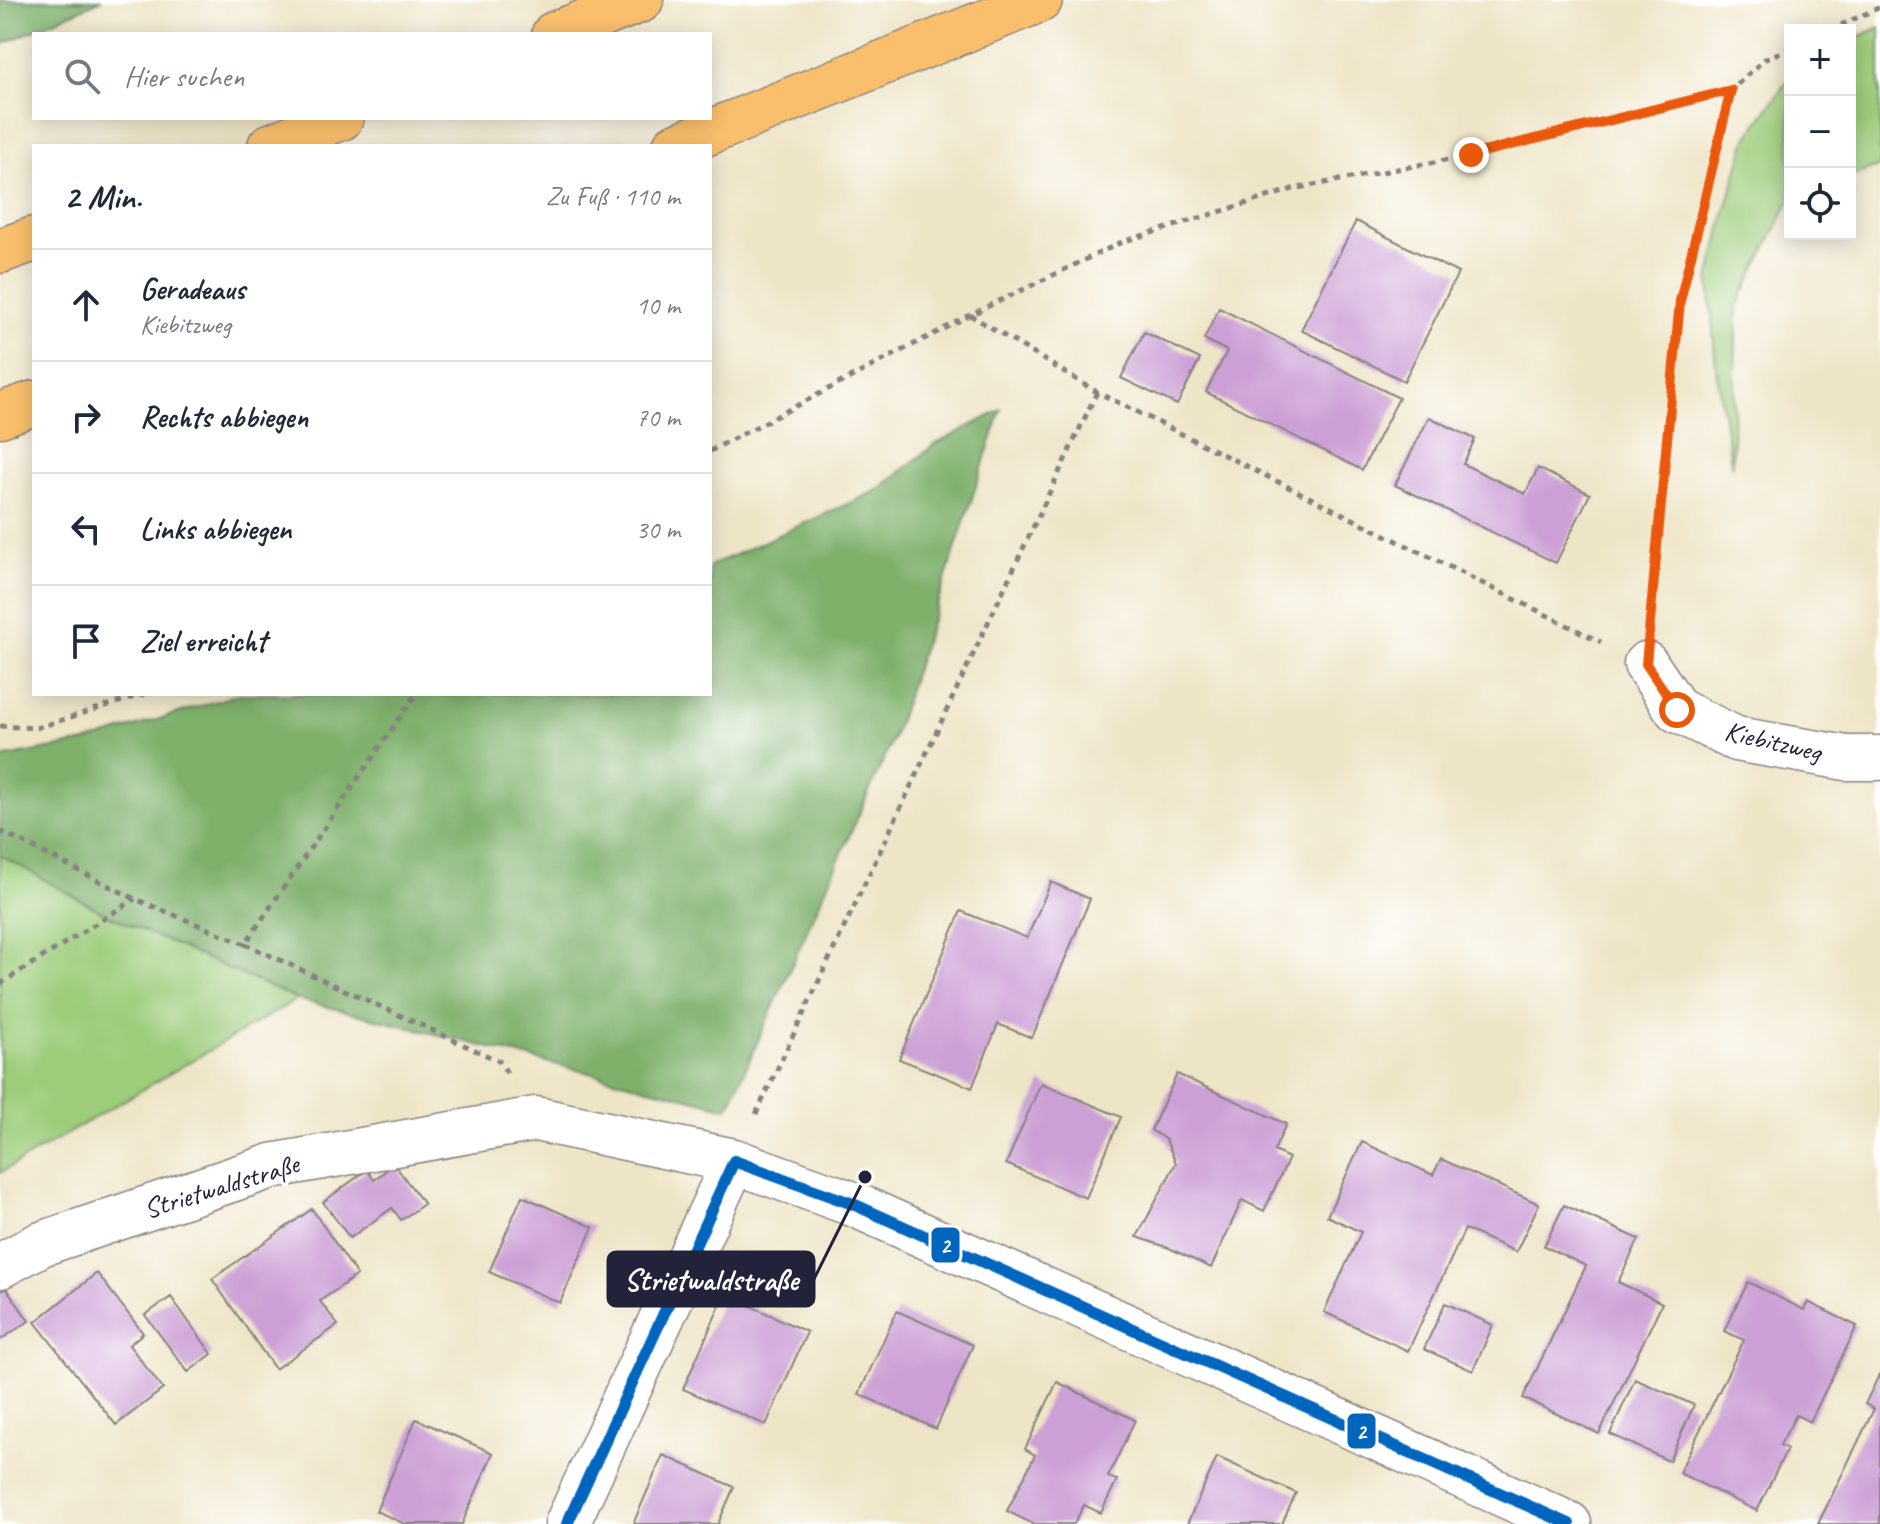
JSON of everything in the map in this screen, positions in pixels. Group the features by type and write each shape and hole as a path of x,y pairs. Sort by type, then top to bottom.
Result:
{"highway":[{"path":"559,32 641,0"},
{"path":"680,144 1040,0"},
{"path":"275,144 336,120"},
{"path":"0,251 32,240"},
{"path":"0,415 32,404"}],"street":[{"name":"Kiebitzweg","path":"1646,664 1677,710 1736,739 1846,758 1880,758"},
{"name":"Strietwaldstraße","path":"0,1266 41,1244 272,1166 536,1119 734,1161 853,1204 1569,1524"},
{"path":"567,1524 734,1161"}],"path":[{"path":"1843,24 1880,7"},
{"path":"712,450 970,315 1122,242 1293,189 1471,155 1731,90 1765,59 1784,51"},
{"path":"970,315 1097,392 1646,664 1680,301 1731,90"},
{"path":"734,1161 1097,392"},
{"path":"0,726 36,728 138,696"},
{"path":"245,944 415,696"},
{"path":"0,831 135,899 245,944 499,1061 536,1119"},
{"path":"0,984 135,899"}],"green space":[{"path":"0,0 102,0 0,45"},
{"path":"1880,27 1880,166 1856,175 1856,96 1856,38"},
{"path":"1784,86 1784,212 1737,306 1732,468 1716,369 1709,280 1747,138"},
{"path":"1001,410 893,738 728,1108 297,999 108,915 0,855 0,758 86,742 233,696 712,696 712,565 876,491 934,445"},
{"path":"0,855 108,915 297,999 0,1173"}],"building":[{"path":"1356,221 1458,273 1404,381 1301,330"},
{"path":"1219,308 1399,398 1362,470 1206,392 1227,351 1204,339"},
{"path":"1144,332 1200,359 1177,405 1121,378"},
{"path":"1429,417 1475,439 1463,464 1525,494 1538,468 1590,494 1556,563 1395,485"},
{"path":"1051,882 1090,899 1032,1038 998,1024 972,1088 899,1059 961,911 1027,938"},
{"path":"1177,1074 1286,1124 1274,1151 1289,1158 1264,1211 1242,1200 1211,1268 1137,1237 1176,1163 1166,1140 1151,1130"},
{"path":"1041,1083 1121,1117 1086,1198 1006,1164"},
{"path":"1362,1142 1433,1175 1441,1159 1539,1204 1516,1252 1465,1229 1408,1351 1324,1312 1361,1232 1327,1216"},
{"path":"394,1164 424,1204 401,1220 392,1208 350,1238 323,1202 367,1170 374,1180"},
{"path":"522,1196 593,1227 560,1303 489,1272"},
{"path":"1564,1205 1639,1239 1618,1282 1662,1303 1599,1434 1523,1398 1586,1266 1544,1246"},
{"path":"312,1209 357,1275 320,1301 338,1325 275,1369 212,1279"},
{"path":"97,1273 143,1333 129,1345 163,1389 116,1425 35,1322"},
{"path":"1748,1282 1804,1310 1808,1302 1857,1326 1810,1422 1796,1415 1780,1445 1787,1449 1757,1511 1679,1473 1744,1340 1724,1331"},
{"path":"6,1288 29,1321 0,1340 0,1292"},
{"path":"725,1294 807,1332 766,1425 683,1389"},
{"path":"171,1297 212,1354 188,1372 145,1315"},
{"path":"1445,1303 1493,1325 1473,1371 1424,1349"},
{"path":"897,1311 973,1345 936,1429 859,1394"},
{"path":"1880,1373 1880,1524 1818,1524 1874,1409 1865,1404"},
{"path":"1635,1379 1694,1405 1669,1461 1610,1434"},
{"path":"1057,1382 1135,1420 1108,1477 1117,1480 1101,1513 1084,1505 1074,1524 1033,1524 1007,1511 1035,1455 1025,1449"},
{"path":"416,1419 493,1453 462,1524 405,1524 376,1511"},
{"path":"663,1455 734,1487 718,1524 633,1524"},
{"path":"1217,1457 1296,1493 1282,1524 1187,1524"}],"transit line":[{"name":"2","path":"734,1161 853,1204 1569,1524"},
{"name":"2","path":"567,1524 734,1161"}],"place":[{"name":"Strietwaldstraße","path":"865,1177"}],"route":[{"path":"1471,155 1731,90 1680,301 1646,664 1677,710"}]}
